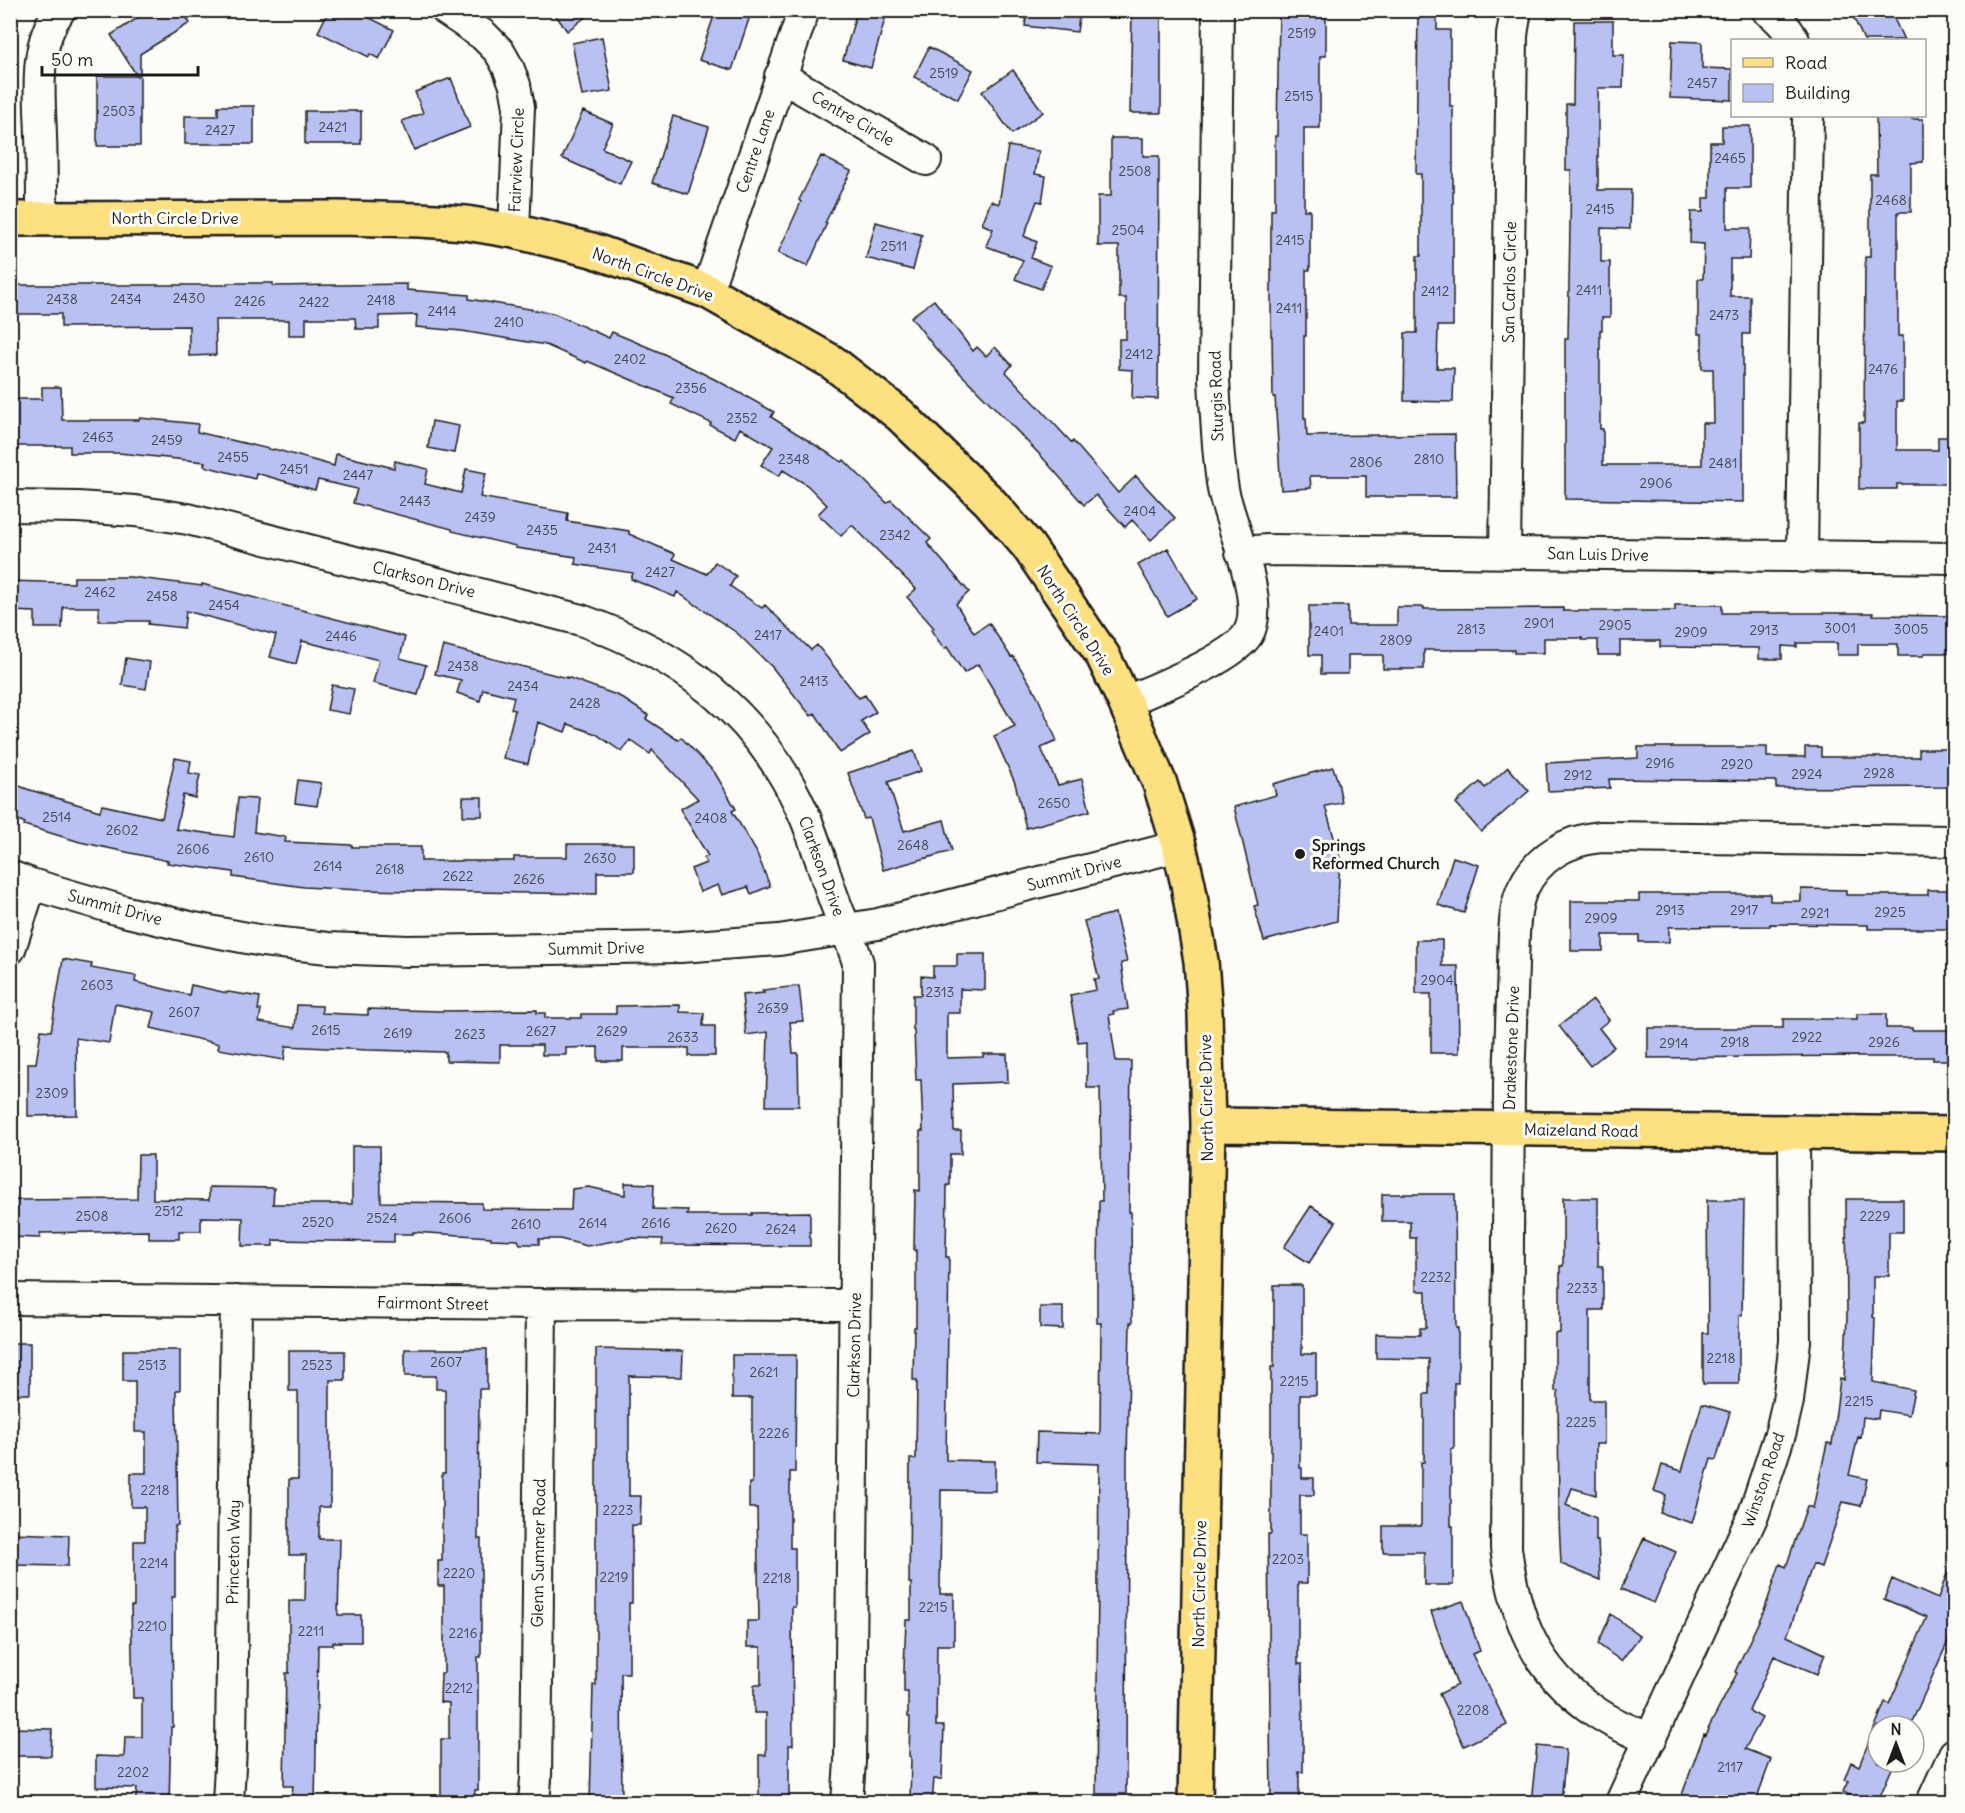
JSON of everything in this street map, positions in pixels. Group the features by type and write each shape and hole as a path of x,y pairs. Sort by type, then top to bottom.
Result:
{"main road":[{"name":"North Circle Drive","path":"26,219 420,220 465,223 514,231 592,250 707,291 832,362 900,416 989,501 1028,546 1103,656 1160,784 1179,846 1201,961 1208,1125 1196,1803"},
{"name":"Maizeland Road","path":"1208,1125 1954,1134"}],"street":[{"path":"26,219 42,62 48,33 60,10"},
{"name":"Fairview Circle","path":"446,10 483,35 499,51 515,85 519,107 514,231"},
{"name":"Centre Lane","path":"707,291 804,10"},
{"name":"Sturgis Road","path":"1125,702 1237,647 1248,635 1253,623 1254,605 1251,588 1224,492 1219,464 1214,379 1218,10"},
{"name":"San Carlos Circle","path":"1505,553 1512,35 1516,10"},
{"path":"1767,10 1776,16 1793,39"},
{"name":"Centre Circle","path":"780,76 926,160"},
{"path":"1802,557 1808,117"},
{"name":"Clarkson Drive","path":"10,506 135,511 188,519 564,614 639,643 697,678 749,726 774,760 802,810 858,963 850,1762 847,1803"},
{"name":"San Luis Drive","path":"1241,552 1268,550 1954,558"},
{"name":"Drakestone Drive","path":"1651,1739 1594,1711 1557,1680 1526,1633 1514,1598 1506,1548 1509,1085 1516,910 1522,890 1533,871 1548,857 1564,846 1582,839 1601,837 1954,841"},
{"name":"Summit Drive","path":"21,880 123,911 194,928 263,941 328,948 408,951 680,947 779,940 845,930 927,912 1179,846"},
{"path":"10,949 21,880"},
{"name":"Winston Road","path":"1621,1803 1754,1513 1771,1466 1788,1401 1795,1341 1794,1132"},
{"name":"Fairmont Street","path":"10,1299 855,1305"},
{"name":"Princeton Way","path":"228,1803 231,1749 236,1301"},
{"name":"Glenn Summer Road","path":"534,1803 541,1304"},
{"path":"1932,1803 1954,1754"}],"building":[{"path":"150,10 182,10 190,23 140,54 140,146 97,146 97,76 137,76 111,35"},
{"path":"329,10 354,10 394,30 379,59 370,54 369,57 318,32"},
{"path":"552,10 595,10 567,31"},
{"path":"716,10 742,10 751,13 732,70 699,60"},
{"path":"1027,10 1080,10 1077,32 1025,26"},
{"path":"1132,10 1161,10 1161,113 1130,113"},
{"path":"1279,10 1326,10 1326,56 1320,56 1320,128 1304,128 1304,210 1310,210 1310,270 1306,270 1306,336 1304,336 1304,418 1306,418 1307,436 1455,434 1456,497 1366,497 1366,476 1310,476 1311,488 1281,490 1275,397 1273,397 1271,336 1271,210 1275,210"},
{"path":"1418,10 1437,10 1437,30 1450,30 1450,106 1453,106 1453,326 1438,326 1437,368 1454,368 1453,402 1404,401 1405,333 1417,333 1417,256 1421,256 1421,174 1416,174"},
{"path":"1850,10 1890,10 1904,39 1864,39"},
{"path":"857,11 885,19 871,68 843,60"},
{"path":"1574,21 1613,21 1613,55 1624,55 1623,88 1598,88 1598,190 1631,190 1630,229 1601,228 1601,262 1610,262 1610,317 1602,317 1602,330 1600,330 1600,429 1603,429 1603,465 1702,465 1702,423 1714,423 1713,369 1702,369 1702,334 1698,334 1698,279 1703,279 1704,244 1690,243 1691,212 1703,212 1703,198 1710,198 1710,142 1722,142 1722,126 1750,126 1750,188 1727,188 1727,228 1750,228 1749,259 1730,259 1730,296 1750,296 1750,334 1743,334 1743,502 1565,499 1565,339 1568,339 1571,170 1566,170 1566,104 1573,104"},
{"path":"602,37 612,91 582,96 572,43"},
{"path":"1672,41 1702,42 1702,68 1731,69 1731,100 1670,98"},
{"path":"929,47 973,70 958,99 914,77"},
{"path":"1013,70 1043,112 1012,134 982,92"},
{"path":"451,78 470,127 414,150 402,121 423,113 415,92"},
{"path":"218,106 254,106 254,144 185,144 185,116 218,116"},
{"path":"305,111 361,111 361,144 305,144"},
{"path":"583,111 613,124 602,148 631,161 620,184 562,158"},
{"path":"673,116 709,127 688,194 652,183"},
{"path":"1876,117 1923,119 1923,162 1911,163 1911,212 1898,212 1898,336 1903,336 1903,401 1897,401 1897,450 1938,450 1938,437 1954,437 1954,484 1897,484 1897,489 1859,489 1859,423 1864,423 1865,257 1870,257 1870,174 1877,174"},
{"path":"1111,138 1143,138 1143,156 1159,156 1158,399 1132,398 1133,370 1119,369 1119,339 1126,339 1126,298 1119,298 1119,246 1098,246 1098,196 1111,196"},
{"path":"1008,146 1039,151 1035,174 1046,176 1042,202 1037,201 1024,236 1037,242 1031,258 1051,266 1041,289 1015,279 1023,260 986,246 993,229 982,224 991,201 999,204"},
{"path":"821,156 851,171 825,223 827,223 808,266 778,253 801,202 799,200"},
{"path":"876,222 922,235 913,270 866,258"},
{"path":"227,283 273,283 273,286 407,284 407,290 469,295 469,299 553,313 609,338 612,332 662,353 774,412 771,417 842,462 844,460 887,503 891,500 931,539 927,543 969,592 956,604 974,633 989,623 1036,693 1057,741 1041,748 1058,785 1082,779 1090,811 1026,828 1015,783 994,736 1015,726 978,664 964,673 947,647 944,649 931,630 934,628 907,597 916,589 852,525 841,536 818,514 827,505 807,485 783,470 779,476 761,465 773,447 740,428 735,438 710,425 711,423 671,404 674,398 546,345 462,331 416,327 417,315 379,316 379,329 356,329 355,318 306,318 306,335 289,335 289,320 215,320 216,355 189,356 189,326 61,327 61,314 10,314 10,285 227,285"},
{"path":"934,300 973,351 977,347 986,356 995,347 1012,365 1006,372 1072,443 1073,441 1118,493 1136,476 1175,518 1151,540 1132,520 1125,527 1096,495 1084,505 1042,457 936,349 911,317"},
{"path":"42,387 61,387 62,420 139,420 140,418 198,424 197,432 274,449 334,466 336,454 394,468 395,461 428,469 425,484 461,493 466,469 486,473 480,497 568,513 567,521 629,531 629,534 675,554 673,559 707,574 715,562 736,576 730,586 762,608 765,605 811,650 817,645 859,698 865,695 876,712 861,721 870,734 840,753 815,713 811,716 772,667 737,633 677,592 675,597 631,579 633,573 575,564 576,557 516,548 516,546 452,531 452,529 353,503 357,489 318,480 315,490 256,473 255,479 204,466 205,462 119,453 70,453 70,446 10,446 10,399 42,399"},
{"path":"432,421 459,426 454,453 428,448"},
{"path":"1168,548 1197,599 1167,616 1138,565"},
{"path":"74,577 130,577 202,586 202,584 405,637 400,658 426,665 418,695 373,683 379,660 302,641 296,664 270,657 276,635 186,611 184,628 148,624 149,621 99,621 99,607 63,607 62,628 35,628 35,612 10,611 10,581 74,583"},
{"path":"1675,605 1722,605 1722,613 1873,613 1873,615 1954,616 1954,653 1898,656 1898,644 1858,644 1858,655 1837,655 1837,643 1797,643 1797,647 1782,646 1782,659 1759,659 1759,648 1660,647 1660,641 1620,641 1620,655 1598,655 1598,640 1544,638 1544,653 1514,653 1514,650 1424,650 1424,669 1383,669 1383,655 1348,655 1348,674 1321,674 1321,655 1309,655 1309,606 1348,606 1348,625 1397,625 1397,607 1675,611"},
{"path":"443,646 567,677 619,696 648,715 646,719 678,740 681,737 715,773 736,809 732,811 756,851 770,886 751,894 748,887 722,895 718,885 700,892 691,869 706,863 704,858 708,856 680,809 698,799 652,750 650,754 630,740 622,752 596,734 568,724 565,732 538,722 528,764 503,758 515,710 511,709 514,697 483,689 480,701 457,693 461,680 435,674"},
{"path":"126,658 150,662 146,689 122,685"},
{"path":"332,685 354,689 349,714 327,710"},
{"path":"1638,747 1767,747 1767,757 1805,757 1805,747 1821,747 1821,757 1919,757 1919,749 1954,749 1954,787 1776,788 1776,781 1609,779 1610,788 1548,791 1546,763 1638,758"},
{"path":"914,751 921,771 888,782 904,831 944,820 952,851 883,870 869,818 864,819 848,773"},
{"path":"175,758 191,761 189,773 200,775 195,798 183,795 176,829 234,837 238,798 257,799 254,832 286,837 285,842 352,845 352,847 421,847 421,861 514,861 514,857 567,857 567,844 634,844 634,872 597,872 597,894 304,887 233,877 233,872 167,863 168,861 80,842 24,825 25,823 10,816 10,782 100,811 102,805 162,818"},
{"name":"Springs Reformed Church","path":"1333,767 1342,803 1325,806 1340,858 1337,921 1264,941 1254,906 1258,905 1234,807 1276,795 1273,784"},
{"path":"1508,767 1529,791 1481,832 1456,803 1480,782 1485,788"},
{"path":"298,780 321,783 317,806 295,803"},
{"path":"463,797 482,797 482,816 463,816"},
{"path":"1453,857 1479,865 1464,913 1438,905"},
{"path":"1801,889 1846,890 1846,895 1928,895 1928,890 1954,890 1954,929 1868,929 1868,925 1770,924 1770,926 1669,927 1669,942 1639,942 1639,935 1603,935 1603,951 1571,951 1571,901 1639,901 1639,894 1770,894 1770,901 1801,901"},
{"path":"1115,913 1127,962 1121,963 1128,1009 1113,1011 1114,1014 1109,1015 1116,1061 1131,1061 1129,1212 1131,1212 1132,1323 1130,1323 1127,1458 1126,1794 1096,1794 1099,1464 1036,1462 1037,1432 1100,1434 1101,1323 1097,1323 1097,1268 1099,1201 1102,1201 1100,1088 1087,1088 1087,1041 1078,1042 1070,995 1096,990 1094,979 1099,979 1084,921"},
{"path":"1416,940 1442,940 1442,966 1458,966 1459,1053 1431,1053 1431,994 1416,994"},
{"path":"957,954 985,954 985,990 960,989 960,1013 947,1013 947,1058 1007,1054 1008,1082 953,1084 954,1131 961,1131 961,1154 950,1154 950,1185 947,1185 946,1257 949,1257 946,1460 995,1461 995,1491 941,1490 940,1594 954,1594 954,1645 937,1645 936,1726 944,1726 942,1779 934,1779 932,1803 910,1803 910,1717 908,1717 908,1692 904,1692 904,1668 906,1620 911,1620 910,1459 916,1459 917,1380 913,1380 914,1327 916,1327 915,1190 920,1191 920,1131 923,1131 921,1080 916,1080 913,995 921,995 921,976 933,977 933,966 957,966"},
{"path":"63,959 92,964 91,968 136,976 135,982 189,995 191,985 260,997 259,1022 295,1028 297,1005 322,1006 322,1013 368,1015 368,1009 537,1010 537,1013 545,1013 545,1018 581,1018 581,1014 616,1014 616,1006 680,1005 680,1012 704,1013 703,1026 715,1026 715,1056 689,1056 689,1048 623,1048 623,1061 598,1061 598,1047 566,1048 566,1055 542,1055 542,1045 500,1045 500,1062 446,1061 446,1052 286,1046 284,1060 218,1049 219,1044 151,1028 155,1012 115,1004 109,1043 76,1038 77,1115 28,1116 28,1063 36,1063 41,1030 51,1031"},
{"path":"799,986 803,1021 790,1022 793,1053 798,1053 799,1106 766,1106 768,1032 746,1035 742,995 764,993 762,990"},
{"path":"1593,1000 1609,1020 1599,1028 1614,1047 1590,1066 1559,1026"},
{"path":"1857,1014 1886,1014 1886,1028 1954,1030 1954,1060 1933,1060 1933,1057 1857,1056 1648,1058 1648,1028 1783,1028 1783,1019 1857,1019"},
{"path":"352,1146 380,1146 381,1202 482,1203 482,1209 571,1210 572,1189 589,1187 625,1195 625,1183 654,1184 653,1209 688,1210 687,1215 810,1212 810,1246 662,1245 663,1239 630,1238 587,1246 560,1239 539,1239 539,1244 520,1244 518,1240 413,1232 413,1234 394,1234 394,1242 273,1240 273,1246 242,1246 243,1218 201,1217 201,1231 179,1231 179,1239 149,1239 149,1231 40,1233 40,1238 10,1237 10,1200 137,1199 138,1155 153,1155 153,1199 209,1200 209,1187 274,1188 273,1204 352,1204"},
{"path":"1382,1194 1455,1194 1458,1383 1454,1383 1454,1449 1451,1449 1453,1585 1424,1585 1424,1552 1383,1552 1383,1526 1421,1526 1424,1394 1429,1394 1429,1359 1376,1358 1376,1334 1420,1335 1420,1328 1426,1328 1426,1291 1416,1291 1416,1238 1410,1238 1410,1221 1382,1221"},
{"path":"1563,1198 1598,1198 1598,1266 1603,1266 1603,1310 1590,1310 1590,1400 1604,1400 1604,1444 1596,1444 1596,1495 1572,1488 1566,1505 1596,1518 1600,1580 1561,1564 1555,1333 1560,1333"},
{"path":"1846,1199 1903,1199 1903,1232 1889,1232 1889,1276 1873,1276 1873,1317 1875,1318 1873,1382 1914,1390 1909,1415 1879,1410 1878,1419 1863,1417 1861,1438 1858,1437 1849,1475 1867,1479 1861,1506 1843,1502 1821,1567 1813,1564 1787,1636 1825,1654 1817,1674 1774,1656 1749,1711 1762,1718 1745,1749 1771,1759 1755,1803 1679,1803 1704,1734 1737,1673 1735,1672 1765,1608 1780,1564 1786,1567 1807,1506 1813,1508 1827,1443 1832,1444 1840,1379 1844,1380 1847,1317"},
{"path":"1707,1200 1744,1200 1742,1315 1739,1315 1739,1384 1703,1384 1703,1333 1708,1333"},
{"path":"1311,1206 1336,1222 1309,1263 1284,1247"},
{"path":"1274,1285 1302,1285 1302,1354 1316,1354 1316,1395 1300,1395 1300,1468 1302,1468 1302,1478 1314,1478 1314,1495 1300,1495 1300,1534 1307,1534 1307,1583 1298,1583 1298,1664 1302,1664 1303,1723 1303,1772 1299,1772 1299,1803 1271,1803 1268,1534 1271,1534 1271,1367 1274,1367"},
{"path":"1040,1307 1063,1307 1063,1329 1040,1328"},
{"path":"10,1343 30,1343 30,1394 10,1394"},
{"path":"405,1349 487,1349 487,1389 479,1389 478,1539 481,1539 481,1657 478,1657 478,1790 475,1790 474,1803 441,1803 441,1739 449,1739 449,1703 440,1702 441,1673 444,1673 444,1586 438,1586 438,1561 442,1561 445,1389 436,1389 436,1376 405,1376"},
{"path":"596,1349 683,1351 682,1377 629,1376 629,1496 641,1496 640,1525 632,1525 629,1673 621,1673 622,1803 590,1803 593,1685 596,1685"},
{"path":"123,1350 180,1350 180,1390 176,1390 178,1526 175,1526 175,1597 172,1597 173,1727 171,1727 169,1803 135,1803 137,1788 96,1787 96,1756 124,1757 125,1737 142,1737 142,1698 133,1698 131,1606 134,1606 134,1541 145,1541 145,1507 131,1507 131,1473 146,1473 146,1432 135,1432 135,1381 123,1381"},
{"path":"289,1351 345,1351 345,1380 330,1380 330,1507 319,1507 319,1539 340,1539 338,1615 361,1615 361,1642 333,1642 333,1645 318,1645 315,1803 291,1803 293,1786 284,1786 286,1673 289,1673 289,1601 305,1601 306,1555 289,1555 289,1479 298,1479 298,1391 289,1391"},
{"path":"732,1355 796,1355 795,1472 790,1472 790,1548 795,1548 795,1607 792,1607 793,1745 789,1745 789,1803 759,1803 759,1755 766,1755 766,1713 754,1713 754,1685 761,1685 761,1647 747,1647 747,1621 759,1621 757,1508 749,1508 749,1483 752,1483 752,1398 732,1398"},
{"path":"1702,1404 1730,1412 1716,1460 1711,1459 1692,1523 1660,1513 1666,1495 1654,1491 1662,1465 1682,1471"},
{"path":"10,1533 69,1535 68,1566 10,1565"},
{"path":"1644,1538 1676,1552 1654,1603 1621,1589"},
{"path":"1952,1559 1954,1559 1954,1628 1915,1714 1880,1714 1885,1702 1889,1704 1927,1617 1884,1599 1892,1579 1938,1599"},
{"path":"1463,1601 1480,1651 1472,1654 1507,1725 1464,1746 1439,1694 1457,1685 1431,1612"},
{"path":"1611,1614 1640,1636 1621,1661 1598,1644"},
{"path":"10,1728 52,1729 51,1756 10,1756"},
{"path":"1537,1746 1566,1749 1561,1803 1528,1803 1532,1793"},
{"path":"1866,1749 1866,1774 1890,1774 1877,1803 1867,1803 1843,1792 1848,1781 1844,1780 1851,1762 1859,1766"}],"place":[{"name":"Springs Reformed Church","path":"1300,854"}]}
